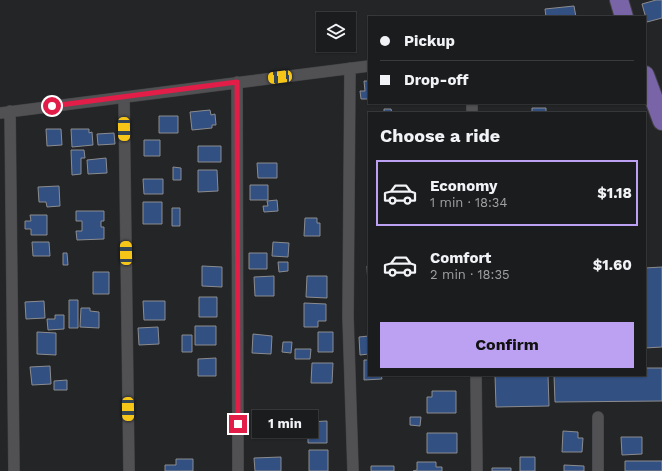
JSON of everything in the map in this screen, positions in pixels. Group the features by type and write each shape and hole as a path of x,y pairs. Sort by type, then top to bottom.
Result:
{"main road":[{"path":"619,0 624,16"},
{"path":"646,78 662,121"}],"street":[{"path":"14,471 5,112 368,66"},
{"path":"350,68 348,317 353,471"},
{"path":"237,82 238,471"},
{"path":"124,98 129,471"},
{"path":"476,376 477,471"},
{"path":"598,417 598,471"}],"building":[{"path":"662,0 662,18 647,22 642,4"},
{"path":"574,6 576,16 546,16 545,9"},
{"path":"364,81 368,81 368,99 361,99 360,91 365,91"},
{"path":"532,108 546,108 546,112 532,112"},
{"path":"384,109 391,109 392,112 384,112"},
{"path":"210,110 211,115 215,114 216,125 212,125 212,128 192,130 190,112"},
{"path":"159,116 178,116 178,133 159,133"},
{"path":"46,129 61,129 62,145 47,146"},
{"path":"71,129 89,129 89,133 92,132 93,145 72,147"},
{"path":"114,133 115,144 98,145 97,134"},
{"path":"144,140 160,140 160,156 144,156"},
{"path":"198,146 221,146 221,162 198,162"},
{"path":"71,150 84,150 85,158 81,158 81,174 72,175"},
{"path":"106,158 107,173 88,174 87,160"},
{"path":"257,163 277,163 277,178 258,178"},
{"path":"173,167 181,168 181,180 173,180"},
{"path":"198,170 217,170 218,191 198,192"},
{"path":"143,179 163,179 163,194 144,194"},
{"path":"250,185 268,185 268,200 250,200"},
{"path":"59,186 60,206 47,207 46,202 39,202 38,187"},
{"path":"277,200 278,211 264,212 263,206 268,206 267,201"},
{"path":"143,202 162,202 162,224 143,224"},
{"path":"172,208 180,208 180,226 172,226"},
{"path":"76,211 104,211 104,221 101,221 101,227 104,227 104,239 77,240 76,231 82,231 82,221 76,221"},
{"path":"30,215 47,215 47,235 31,235 31,229 25,229 25,221 31,221"},
{"path":"305,218 317,218 317,223 320,223 320,236 304,236"},
{"path":"32,242 49,242 50,256 33,256"},
{"path":"273,242 289,243 288,257 272,256"},
{"path":"63,253 67,253 68,265 63,265"},
{"path":"249,253 267,253 267,269 249,269"},
{"path":"278,262 288,262 288,271 279,272"},
{"path":"202,266 222,267 222,287 202,286"},
{"path":"662,267 662,347 646,348 646,268"},
{"path":"93,272 109,272 109,294 93,294"},
{"path":"274,276 274,296 255,296 254,277"},
{"path":"307,276 327,276 327,298 306,297"},
{"path":"199,297 217,297 217,317 199,317"},
{"path":"69,300 78,300 78,328 69,328"},
{"path":"44,301 45,318 26,319 25,302"},
{"path":"143,301 165,301 165,320 144,320"},
{"path":"304,303 326,304 326,321 318,321 318,327 304,327"},
{"path":"81,308 90,308 90,311 99,312 99,328 80,327"},
{"path":"55,315 64,315 64,329 48,330 47,319 55,319"},
{"path":"195,326 216,326 216,345 195,345"},
{"path":"158,327 159,344 139,345 138,328"},
{"path":"37,332 56,333 56,355 37,354"},
{"path":"318,332 333,332 333,352 318,352"},
{"path":"253,334 272,336 271,354 252,353"},
{"path":"182,335 192,335 192,352 182,352"},
{"path":"368,336 368,354 360,355 359,337"},
{"path":"283,342 292,342 291,353 282,352"},
{"path":"295,349 311,349 310,359 295,359"},
{"path":"216,358 216,376 198,376 198,359"},
{"path":"364,360 368,360 368,376 381,376 382,379 364,380"},
{"path":"312,363 333,363 332,383 311,383"},
{"path":"50,366 51,384 32,385 30,367"},
{"path":"646,368 662,368 662,401 555,402 554,376 646,376"},
{"path":"495,376 548,376 549,406 496,407"},
{"path":"67,380 67,390 54,390 54,381"},
{"path":"432,391 456,391 456,413 427,413 427,397 432,397"},
{"path":"410,417 421,417 420,426 410,425"},
{"path":"327,421 327,443 308,443 308,422"},
{"path":"563,431 578,432 578,438 583,438 582,452 562,452"},
{"path":"427,433 457,433 457,453 427,453"},
{"path":"621,437 642,437 642,454 622,455"},
{"path":"309,450 328,450 328,471 309,471"},
{"path":"281,457 281,471 255,471 254,458"},
{"path":"520,457 535,457 535,471 520,471"},
{"path":"176,459 193,459 193,471 165,471 165,465 176,465"},
{"path":"625,461 662,461 662,471 625,471"},
{"path":"417,462 436,462 436,467 442,467 442,471 413,471 417,470"},
{"path":"564,465 584,466 584,471 564,471"},
{"path":"371,466 394,466 394,471 371,471"},
{"path":"492,468 511,468 511,471 492,471"}],"route":[{"path":"52,106 124,98 237,82 238,424"}]}
